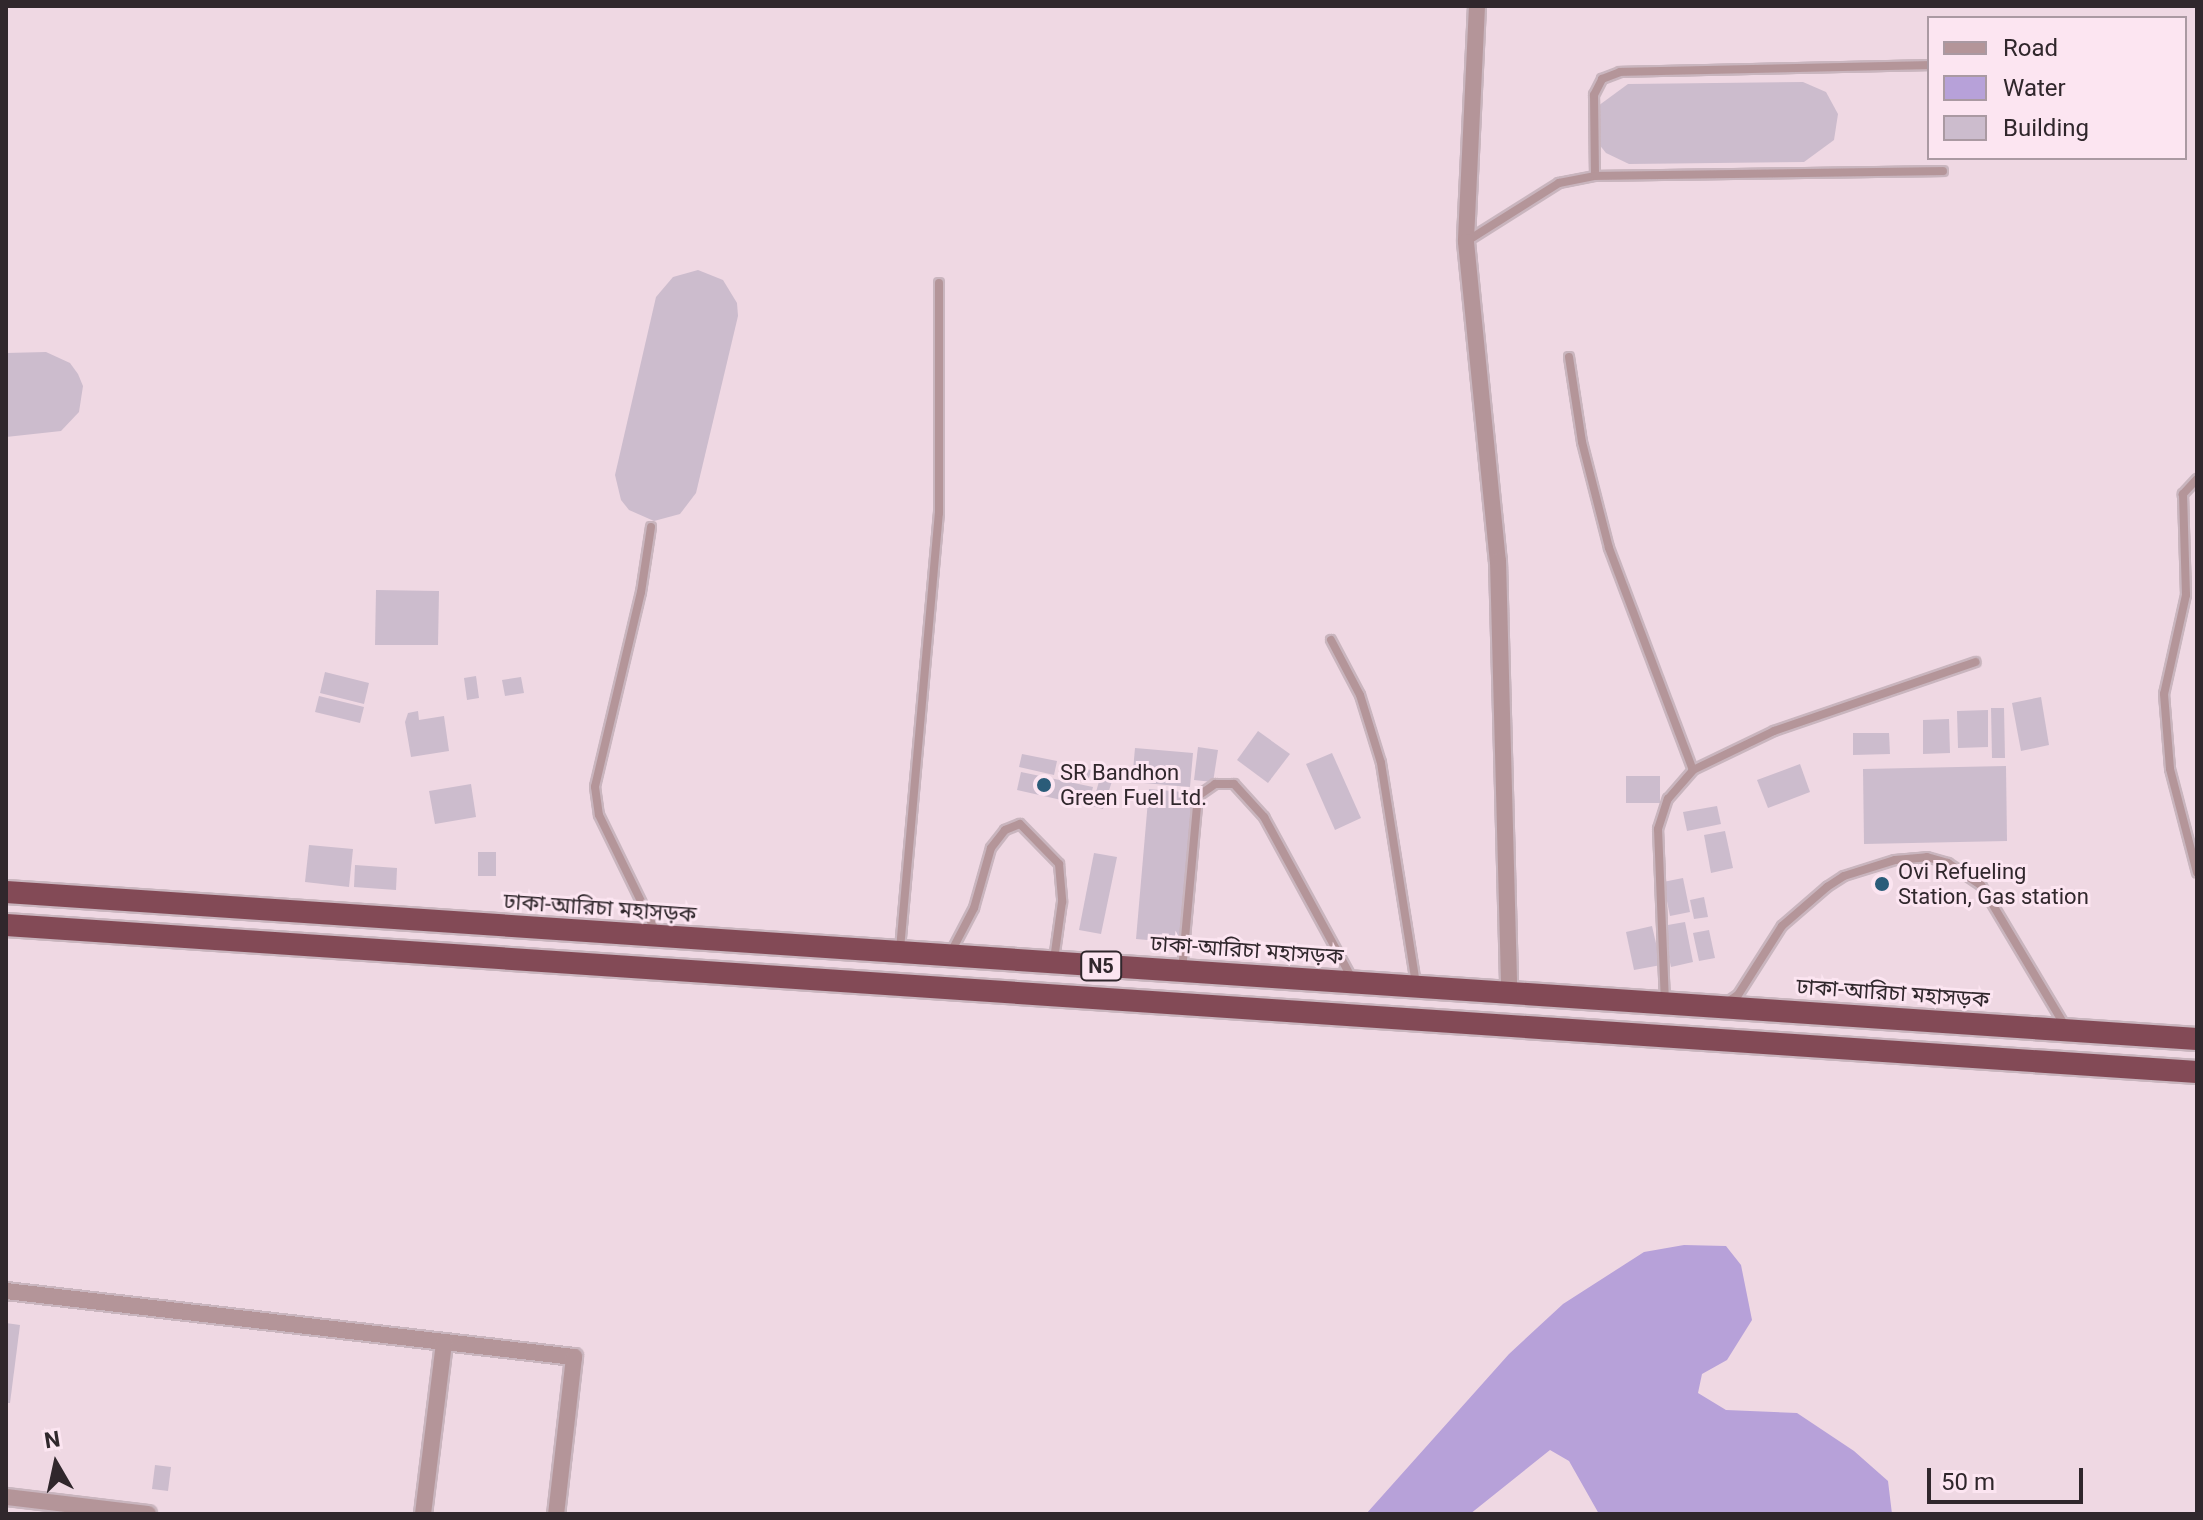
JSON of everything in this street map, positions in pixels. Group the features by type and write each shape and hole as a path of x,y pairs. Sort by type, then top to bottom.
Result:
{"highway":[{"name":"ঢাকা-আরিচা মহাসড়ক","path":"6,892 659,939 2197,1039"},
{"name":"N5","path":"6,925 2197,1072"}],"street":[{"path":"1477,6 1466,242 1498,561 1509,992"},
{"path":"6,1291 574,1357 556,1514"},
{"path":"423,1514 444,1342"},
{"path":"6,1497 148,1514"}],"lane":[{"path":"1595,176 1594,95 1602,79 1620,72 1927,65"},
{"path":"1466,242 1559,183 1595,176 1943,171"},
{"path":"900,954 939,513 939,283"},
{"path":"1569,357 1582,442 1609,548 1693,770"},
{"path":"2197,479 2183,494 2186,595 2164,694 2170,769 2197,873"},
{"path":"651,527 641,592 595,787 599,815 659,939"},
{"path":"1331,640 1360,695 1381,763 1416,988"},
{"path":"1665,1004 1658,829 1668,799 1693,770 1774,731 1976,662"},
{"path":"1181,972 1198,796 1215,784 1234,784 1264,817 1356,984"},
{"path":"948,958 971,917 991,848 1005,830 1020,824 1059,864 1062,902 1054,964"},
{"path":"1719,1008 1738,995 1782,926 1827,887 1895,860 1927,857 1948,863 1981,885 2061,1023 2085,1032"}],"water":[{"path":"1684,1245 1726,1246 1741,1265 1752,1320 1727,1360 1702,1374 1698,1393 1726,1410 1797,1413 1854,1451 1888,1481 1892,1514 1599,1514 1569,1461 1550,1450 1470,1514 1366,1514 1509,1354 1563,1304 1644,1252"}],"building":[{"path":"1803,82 1826,92 1838,114 1834,140 1804,162 1629,164 1606,153 1598,143 1598,106 1628,84"},
{"path":"698,270 723,280 737,303 738,316 696,493 680,514 654,521 629,510 621,500 615,475 656,297 673,277"},
{"path":"46,352 70,363 78,374 83,386 79,412 61,431 6,437 6,353"},
{"path":"376,590 439,591 438,645 375,645"},
{"path":"325,672 369,683 364,704 320,693"},
{"path":"476,676 479,698 467,700 464,678"},
{"path":"521,677 524,693 505,696 502,680"},
{"path":"319,696 364,707 360,723 315,712"},
{"path":"2041,697 2049,745 2021,751 2012,703"},
{"path":"1991,708 2004,708 2005,758 1992,758"},
{"path":"1988,710 1988,747 1958,748 1957,711"},
{"path":"418,711 419,720 444,716 449,751 411,757 405,722 408,713"},
{"path":"1949,719 1950,753 1923,754 1923,720"},
{"path":"1258,731 1290,754 1268,783 1237,760"},
{"path":"1853,733 1889,733 1890,754 1853,755"},
{"path":"1198,747 1218,750 1213,782 1194,780"},
{"path":"1135,748 1193,753 1190,787 1132,782"},
{"path":"1332,753 1361,818 1335,830 1306,764"},
{"path":"1022,754 1057,761 1054,775 1019,767"},
{"path":"1063,764 1091,770 1088,782 1060,776"},
{"path":"1800,764 1810,792 1768,808 1757,780"},
{"path":"2006,766 2007,841 1864,844 1863,769"},
{"path":"1102,771 1114,775 1103,809 1092,806"},
{"path":"1021,772 1093,787 1088,806 1017,790"},
{"path":"1626,776 1660,776 1660,803 1626,803"},
{"path":"471,784 476,817 435,824 429,791"},
{"path":"1149,789 1194,793 1181,943 1136,939"},
{"path":"1717,806 1721,824 1687,831 1683,812"},
{"path":"1725,831 1733,868 1711,873 1704,835"},
{"path":"309,845 353,849 349,887 305,882"},
{"path":"478,852 496,852 496,876 478,876"},
{"path":"1094,853 1117,857 1101,934 1079,930"},
{"path":"355,865 397,868 396,890 354,887"},
{"path":"1683,878 1690,912 1670,916 1663,882"},
{"path":"1704,897 1708,917 1694,919 1690,900"},
{"path":"1685,922 1693,962 1671,967 1662,926"},
{"path":"1652,926 1661,965 1634,970 1626,932"},
{"path":"1709,930 1715,958 1699,961 1693,933"},
{"path":"6,1323 20,1325 10,1403 6,1403"},
{"path":"155,1465 171,1467 168,1491 152,1489"}],"place":[{"name":"SR Bandhon Green Fuel Ltd.","path":"1044,785"},
{"name":"Ovi Refueling Station, Gas station","path":"1882,884"}]}
